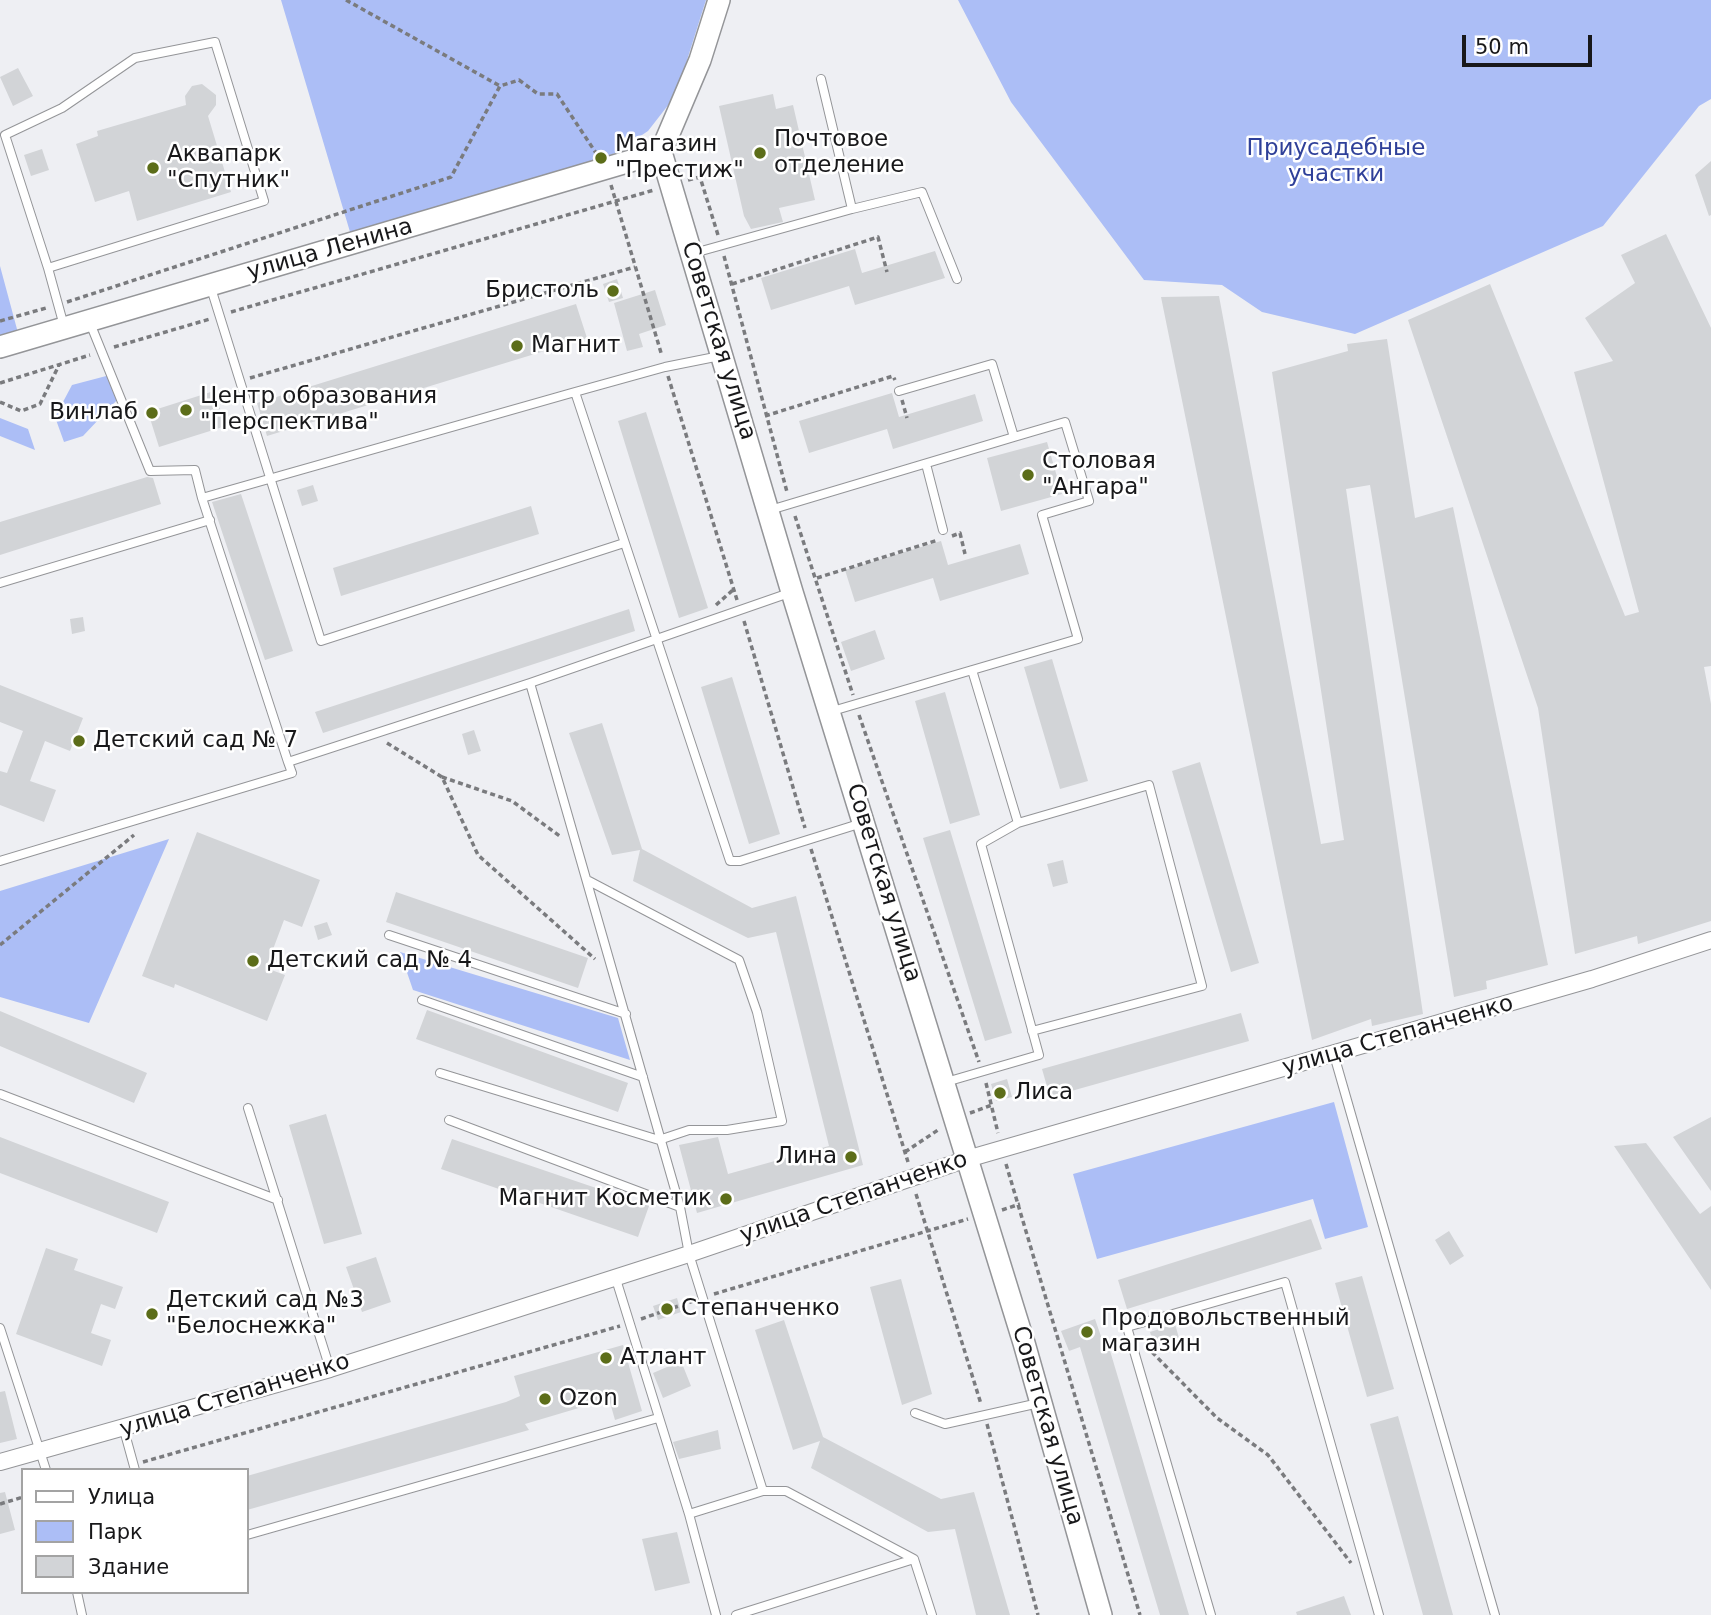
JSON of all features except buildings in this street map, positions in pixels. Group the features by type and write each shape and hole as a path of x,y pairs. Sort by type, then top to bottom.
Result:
{"street":[{"path":"661,152 700,60 719,0"},
{"name":"Советская улица","path":"661,152 792,592 865,822 1041,1402 1101,1615"},
{"name":"улица Ленина","path":"0,347 661,152"},
{"name":"улица Степанченко","path":"0,1462 124,1430 330,1369 689,1254 967,1159 1334,1055 1592,979 1711,940"}],"lane":[{"path":"48,268 264,201 215,42 135,58 62,108 5,135 65,328"},
{"path":"821,79 852,209"},
{"path":"691,254 922,192 957,279"},
{"path":"211,285 268,479 321,642 624,543"},
{"path":"0,861 292,773 195,470 150,471 89,321"},
{"path":"202,498 665,367 723,356"},
{"path":"899,391 992,364 1014,437"},
{"path":"575,392 657,637 723,849 730,861 740,861 865,822"},
{"path":"769,510 1065,422 1089,501 1042,515 1078,639 830,712"},
{"path":"926,464 943,530"},
{"path":"0,583 210,520"},
{"path":"288,762 530,683 792,592"},
{"path":"972,670 1018,823"},
{"path":"530,683 577,849 589,881 659,1140 680,1207 701,1298 763,1491"},
{"path":"945,1083 1039,1055 1032,1031 981,844 1018,823 1149,785 1202,986 1032,1031"},
{"path":"440,1073 659,1140 689,1130 727,1130 782,1121 757,1012 739,960 589,881"},
{"path":"389,934 626,1014"},
{"path":"422,1000 643,1077"},
{"path":"1334,1055 1495,1615"},
{"path":"0,1094 278,1200"},
{"path":"248,1108 330,1369"},
{"path":"449,1120 680,1207"},
{"path":"615,1276 689,1514 716,1615"},
{"path":"1211,1615 1127,1327 1285,1282 1379,1615"},
{"path":"0,1328 45,1468"},
{"path":"915,1413 945,1424 1041,1402"},
{"path":"248,1535 658,1418"},
{"path":"124,1430 134,1467"},
{"path":"689,1514 763,1491 786,1491 914,1559 932,1615"},
{"path":"736,1615 914,1559"},
{"path":"77,1594 82,1615"}],"path":[{"path":"346,0 500,86"},
{"path":"0,383 219,316 700,177 732,284 765,416 791,504 856,706 993,1105 1002,1149 1140,1615"},
{"path":"732,284 878,237 887,272"},
{"path":"239,382 635,267"},
{"path":"0,402 21,411 40,404 59,365"},
{"path":"765,416 893,376 907,418"},
{"path":"817,578 960,533 965,554"},
{"path":"373,735 442,777 512,802 577,849"},
{"path":"442,777 478,855 614,976"},
{"path":"0,945 160,814"},
{"path":"134,1467 631,1323 701,1298 925,1229"},
{"path":"1127,1327 1217,1418 1268,1455 1371,1590"},
{"path":"0,1504 21,1498"}],"green space":[{"path":"281,0 706,0 682,76 669,104 648,131 615,153 526,187 353,242"},
{"name":"Приусадебные участки","path":"958,0 1711,0 1711,99 1699,106 1603,226 1355,334 1262,312 1222,285 1144,280 1011,102"},
{"path":"0,266 21,344 0,350"},
{"path":"110,375 118,399 83,436 64,442 55,417 72,385"},
{"path":"0,418 28,429 35,450 0,436"},
{"path":"169,839 89,1023 0,997 0,891"},
{"path":"400,952 618,1018 630,1060 413,990"},
{"path":"1334,1102 1368,1227 1325,1239 1313,1199 1097,1259 1073,1174"}],"place":[{"name":"Почтовое отделение","path":"760,153"},
{"name":"Магазин \"Престиж\"","path":"601,158"},
{"name":"Аквапарк \"Спутник\"","path":"153,168"},
{"name":"Бристоль","path":"613,291"},
{"name":"Магнит","path":"517,346"},
{"name":"Центр образования \"Перспектива\"","path":"186,410"},
{"name":"Винлаб","path":"152,413"},
{"name":"Столовая \"Ангара\"","path":"1028,475"},
{"name":"Детский сад № 7","path":"79,741"},
{"name":"Детский сад № 4","path":"253,961"},
{"name":"Лиса","path":"1000,1093"},
{"name":"Лина","path":"851,1157"},
{"name":"Магнит Косметик","path":"726,1199"},
{"name":"Степанченко","path":"667,1309"},
{"name":"Детский сад №3 \"Белоснежка\"","path":"152,1314"},
{"name":"Продовольственный магазин","path":"1087,1332"},
{"name":"Атлант","path":"606,1358"},
{"name":"Ozon","path":"545,1399"}]}
